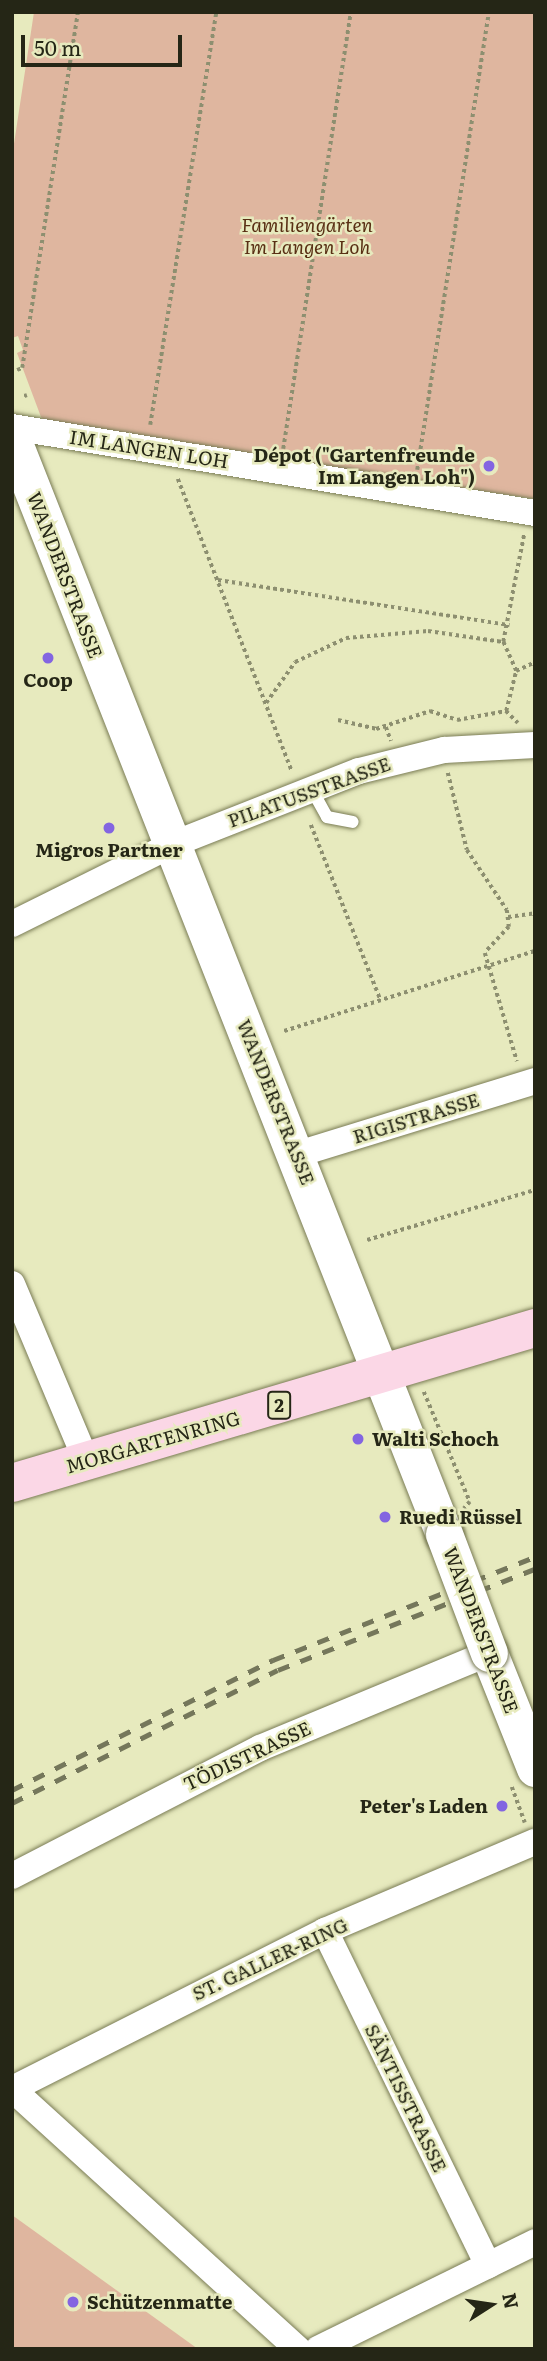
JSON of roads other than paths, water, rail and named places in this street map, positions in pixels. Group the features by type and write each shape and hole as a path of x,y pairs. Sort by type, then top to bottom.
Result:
{"main road":[{"name":"MORGARTENRING","path":"12,1483 381,1376 535,1328"}],"street":[{"name":"IM LANGEN LOH","path":"12,427 414,490 530,512"},
{"name":"WANDERSTRASSE","path":"12,438 171,845 298,1154 381,1376 535,1768"},
{"name":"PILATUSSTRASSE","path":"12,924 171,845 305,789 444,751 530,745"},
{"name":"RIGISTRASSE","path":"298,1154 529,1083"},
{"path":"12,1284 86,1460"},
{"name":"TÖDISTRASSE","path":"12,1876 260,1748 489,1653"},
{"name":"ST. GALLER-RING","path":"12,2089 325,1931 535,1842"},
{"name":"SÄNTISSTRASSE","path":"325,1931 488,2265"},
{"path":"12,2089 298,2349"},
{"path":"318,2349 535,2242"}],"lane":[{"path":"305,789 327,817 353,822"}],"railway":[{"path":"12,1790 273,1660 535,1557"},
{"path":"12,1803 278,1670 535,1569"}],"place":[{"name":"Dépot (\"Gartenfreunde Im Langen Loh\")","path":"489,466"},
{"name":"Coop","path":"48,658"},
{"name":"Migros Partner","path":"109,828"},
{"name":"Walti Schoch","path":"358,1439"},
{"name":"Ruedi Rüssel","path":"385,1517"},
{"name":"Peter's Laden","path":"502,1806"},
{"name":"Schützenmatte","path":"73,2302"}],"park label":[{"name":"Familiengärten Im Langen Loh","path":"307,236"}]}
